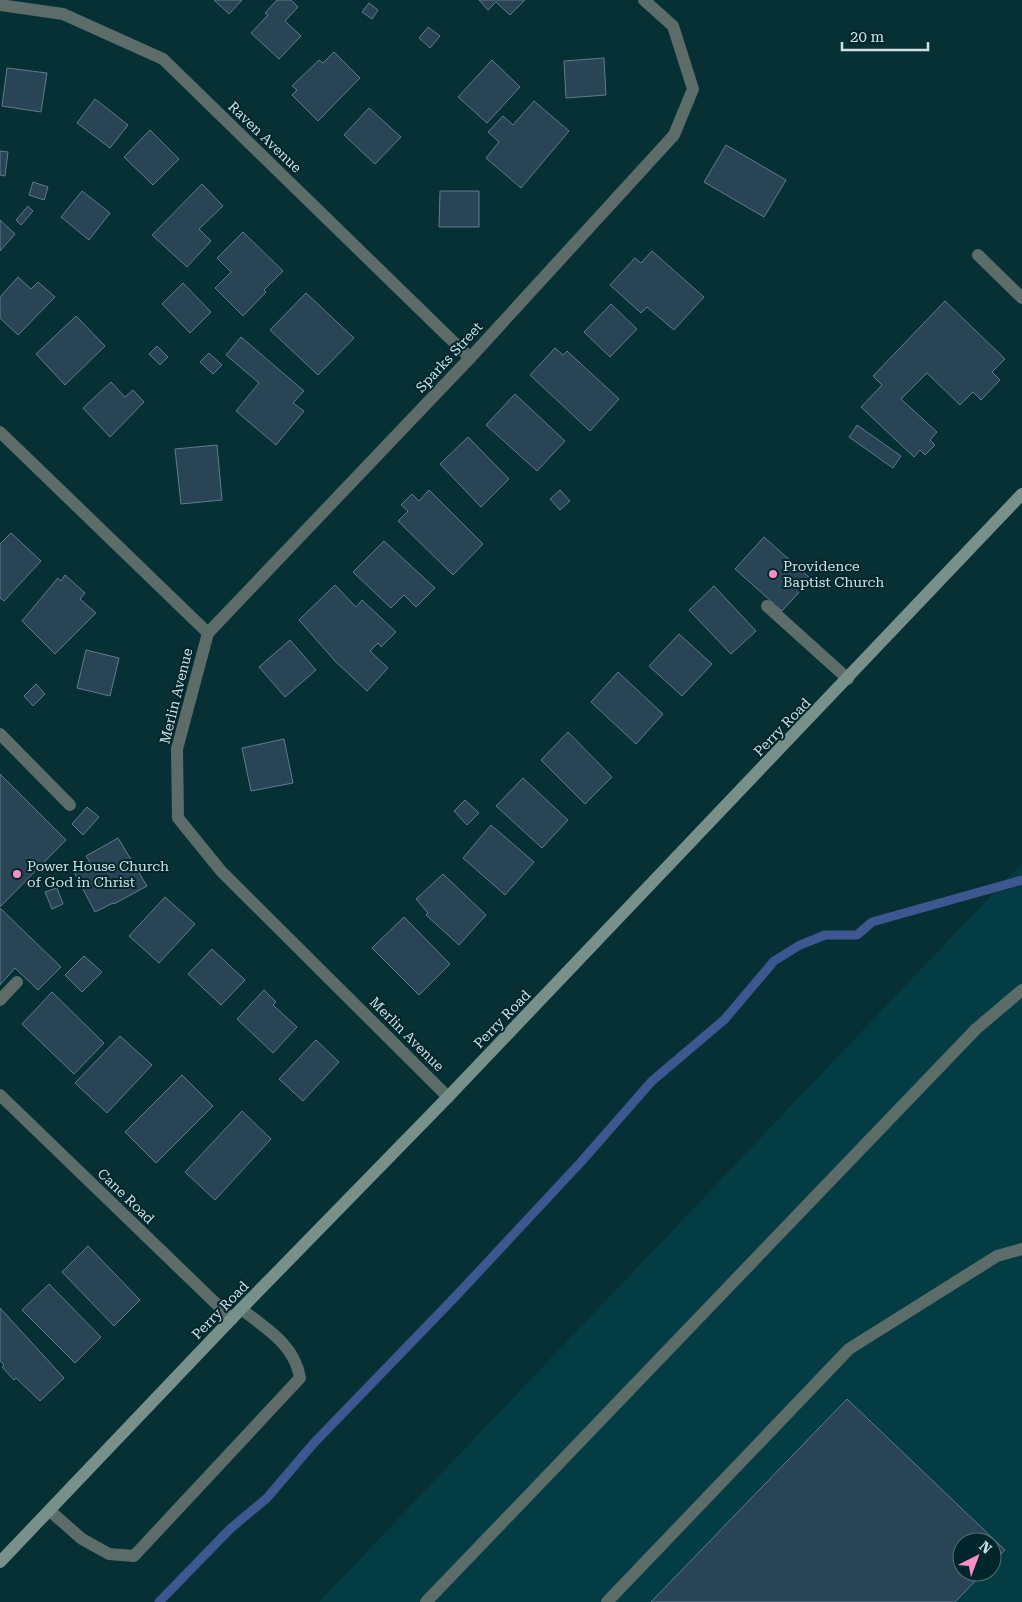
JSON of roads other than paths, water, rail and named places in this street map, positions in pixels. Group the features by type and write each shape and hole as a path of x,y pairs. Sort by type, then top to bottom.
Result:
{"main road":[{"name":"Perry Road","path":"0,1562 848,679 1022,494"}],"street":[{"name":"Sparks Street","path":"208,633 470,358 674,136 693,89 672,26 644,0"},
{"name":"Raven Avenue","path":"0,5 63,14 163,59 470,358"},
{"path":"978,255 1022,298"},
{"path":"0,432 208,633"},
{"path":"767,606 848,679"},
{"name":"Merlin Avenue","path":"208,633 177,749 178,818 221,871 448,1097"},
{"path":"0,734 70,805"},
{"path":"0,1000 17,982"},
{"path":"426,1602 976,1029 1022,990"},
{"name":"Cane Road","path":"0,1095 232,1319"},
{"path":"607,1602 848,1349 997,1256 1022,1250"},
{"path":"50,1511 82,1539 109,1554 134,1556 160,1529 300,1378 298,1366 286,1344 242,1309"}],"waterway":[{"path":"159,1602 230,1529 267,1498 313,1444 456,1296 581,1162 652,1081 725,1019 774,961 800,945 825,935 857,935 872,922 1022,880"}],"place":[{"name":"Providence Baptist Church","path":"773,574"},
{"name":"Power House Church of God in Christ","path":"17,874"}]}
